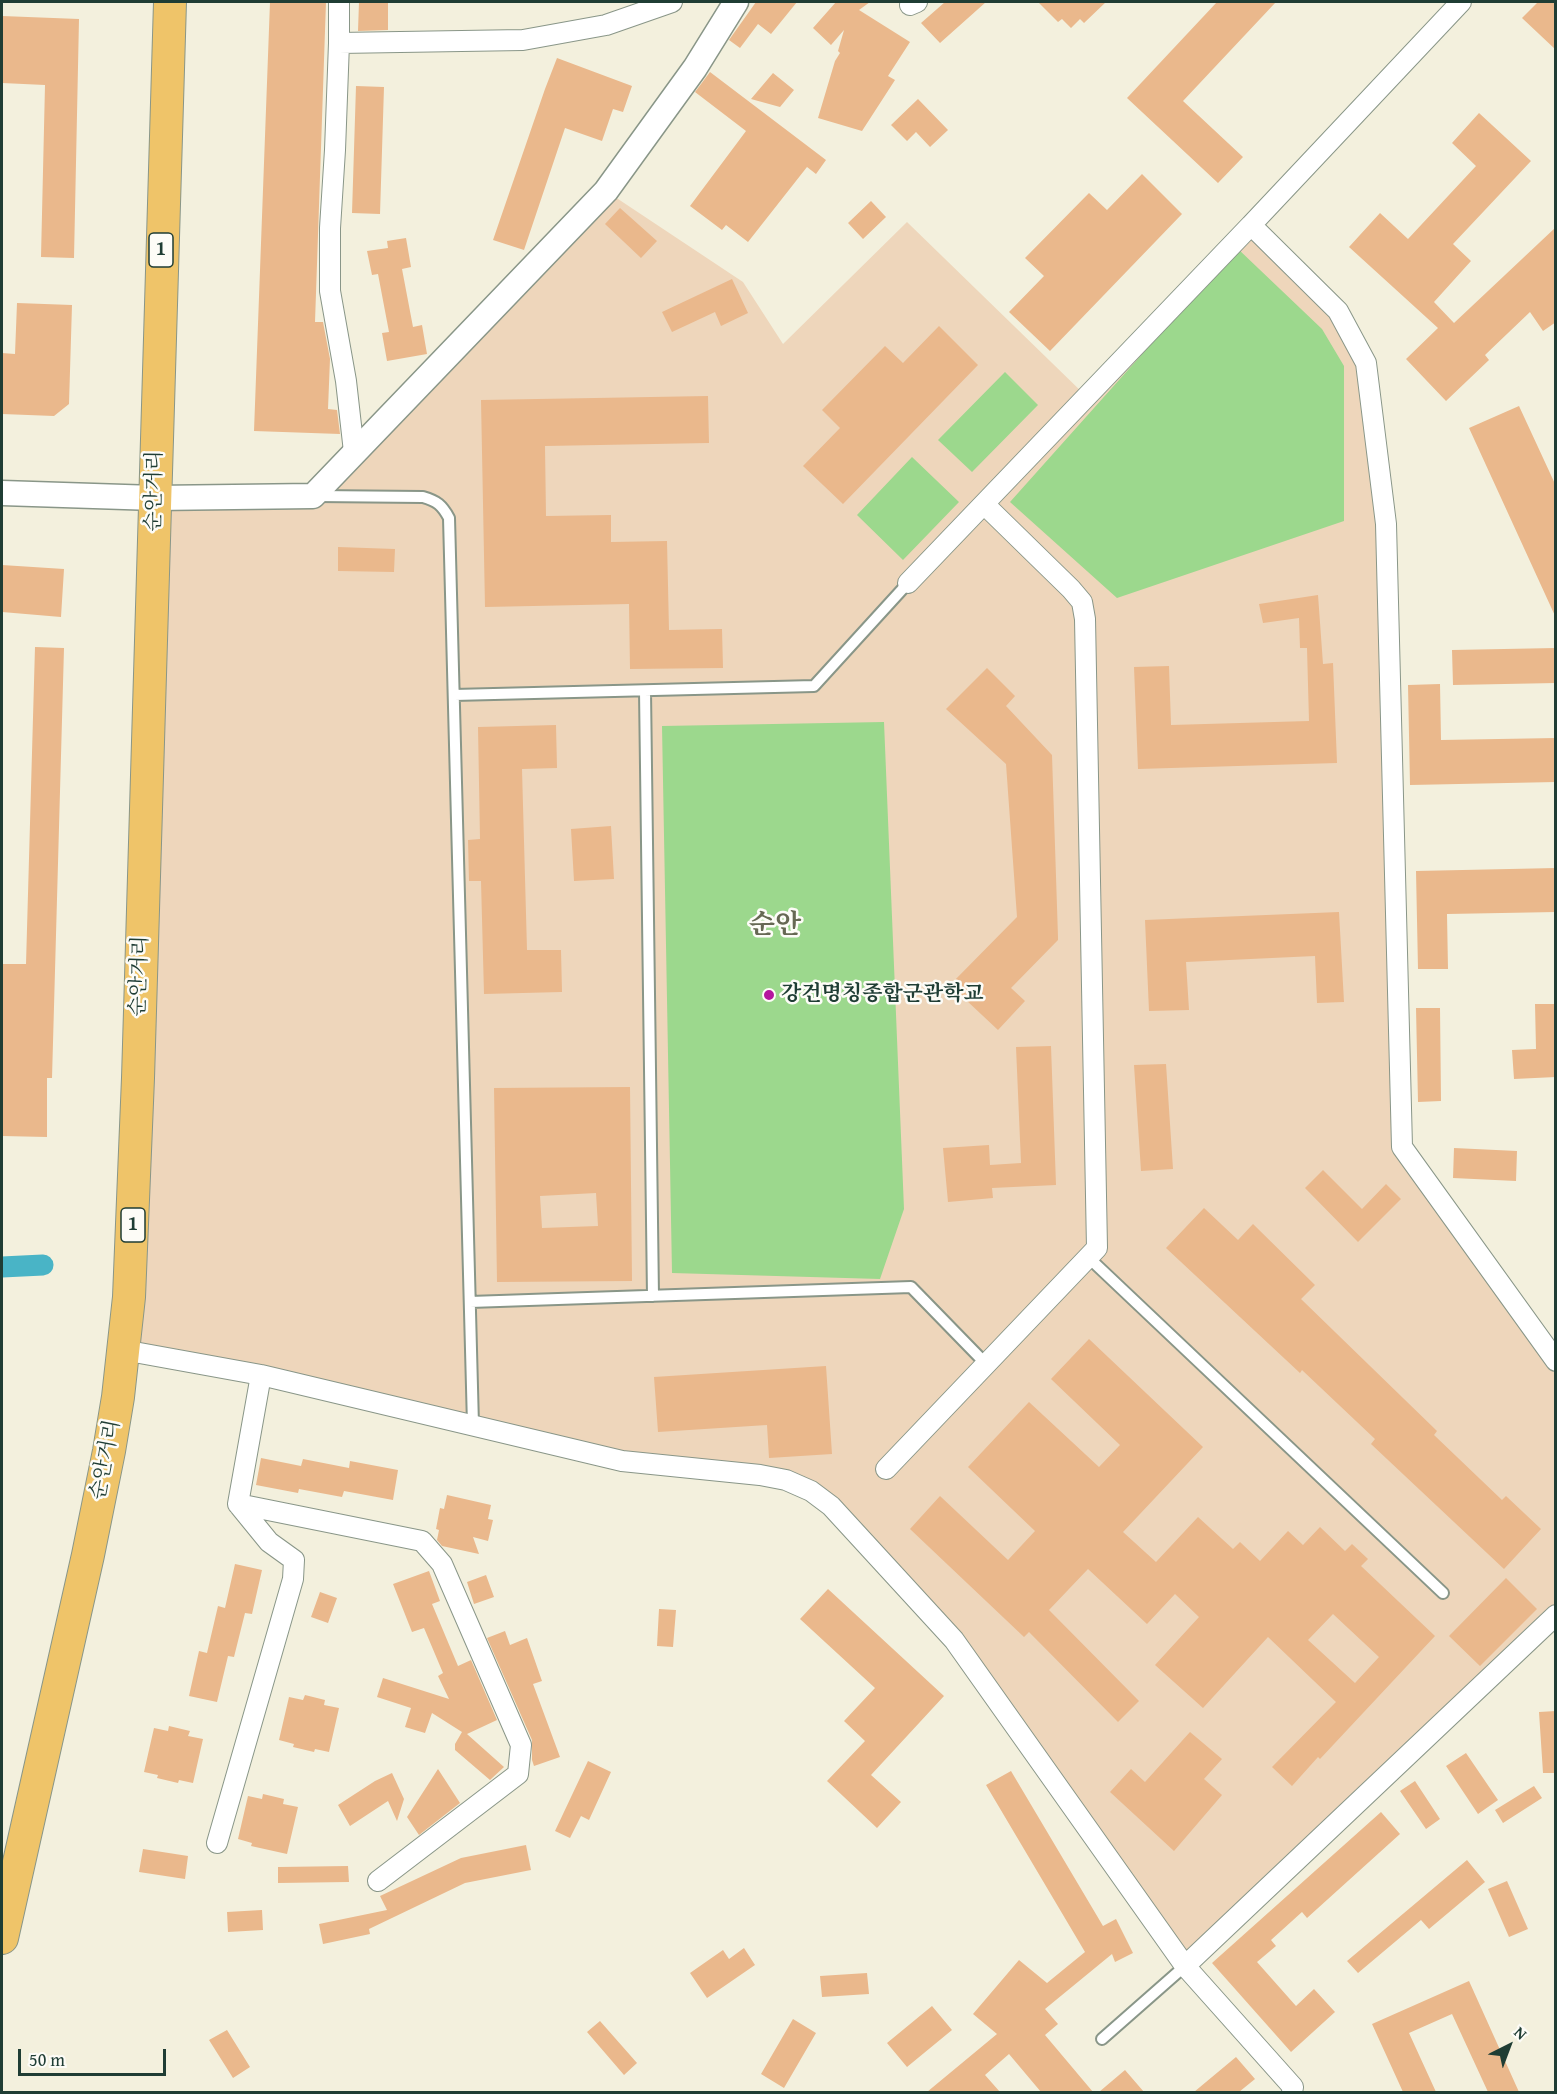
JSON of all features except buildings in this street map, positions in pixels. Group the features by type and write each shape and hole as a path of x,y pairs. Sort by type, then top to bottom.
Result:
{"main road":[{"name":"순안거리","path":"2,1938 88,1555 109,1451 129,1297 170,2"}],"street":[{"path":"339,2 330,228 330,291 346,381 354,453"},
{"path":"339,43 523,40 606,25 672,2"},
{"path":"2,493 155,498 313,496 606,191 696,68 736,2"},
{"path":"908,583 1461,2"},
{"path":"1251,225 1338,311 1366,363 1386,524 1402,1147 1556,1361"},
{"path":"886,1469 1096,1248 1085,619 1082,602 1071,589 984,504"},
{"path":"123,1350 261,1375 622,1461 760,1475 786,1480 811,1491 831,1506 954,1640 1185,1965 1293,2087 1292,2092"},
{"path":"217,1843 293,1579 294,1560 269,1542 238,1504 261,1375"},
{"path":"238,1504 422,1541 442,1564 520,1745 518,1774 378,1881"},
{"path":"1185,1965 1556,1615"}],"lane":[{"path":"313,496 423,497 435,500 443,506 449,518 473,1425"},
{"path":"454,695 814,686 908,583"},
{"path":"645,691 653,1296"},
{"path":"1088,1257 1443,1593"},
{"path":"470,1302 911,1287 986,1364"},
{"path":"1102,2039 1185,1965"}],"shaded area":[{"name":"강건명칭종합군관학교","path":"606,191 743,282 783,344 907,222 1086,396 1251,225 1338,311 1366,363 1386,524 1402,1147 1555,1361 1555,1615 1185,1966 954,1640 811,1491 622,1461 123,1350 155,498 313,495"}],"green space":[{"path":"1237,248 1322,329 1344,366 1344,521 1117,598 1010,502"},
{"path":"1005,372 1038,405 972,472 938,440"},
{"path":"912,457 959,502 903,560 857,515"},
{"path":"884,722 904,1209 880,1279 672,1273 662,726"}],"waterway":[{"path":"2,1267 43,1265"}],"place":[{"name":"강건명칭종합군관학교","path":"769,995"}],"district":[{"name":"순안","path":"775,926"}]}
